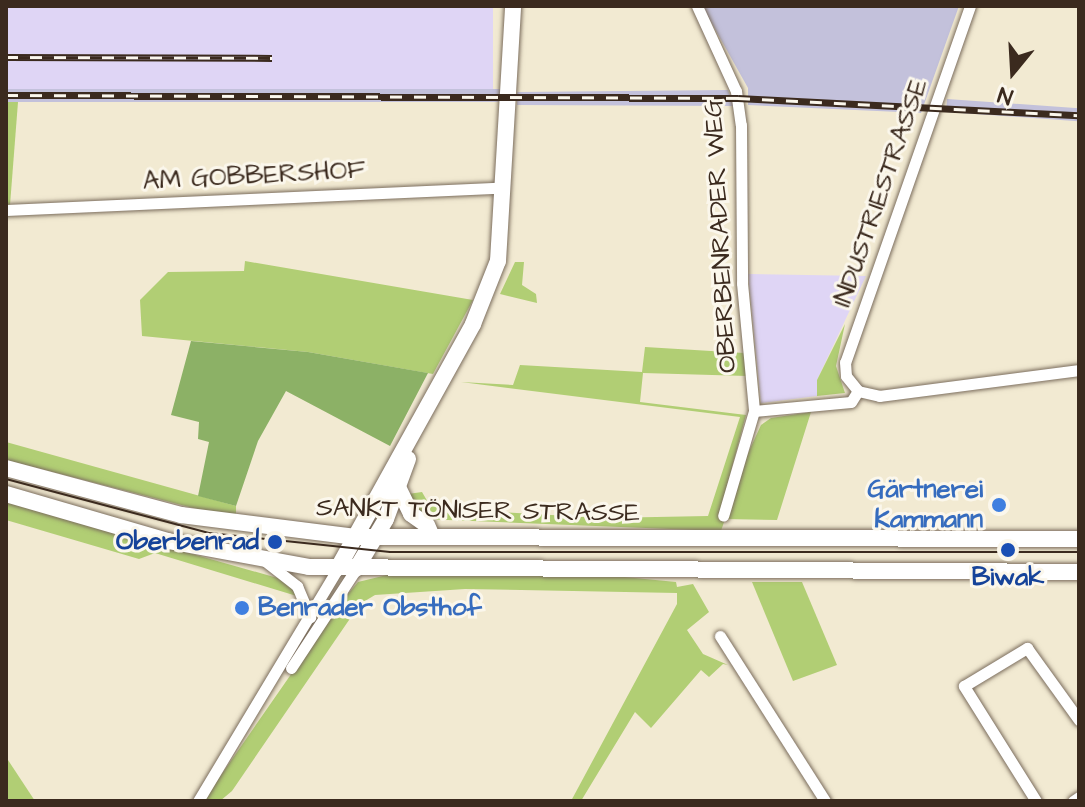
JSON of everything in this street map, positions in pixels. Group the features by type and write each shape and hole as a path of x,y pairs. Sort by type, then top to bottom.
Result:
{"main road":[{"path":"338,568 423,417 491,283 502,237 513,6"},
{"path":"356,569 376,538 423,417"},
{"name":"SANKT TÖNISER STRASSE","path":"6,468 181,515 356,537 1079,539"},
{"path":"398,487 432,537"},
{"name":"SANKT TÖNISER STRASSE","path":"6,494 168,541 265,561 338,568 1079,572"}],"street":[{"name":"OBERBENRADER WEG","path":"697,6 736,91 740,113 742,283 754,411 723,516"},
{"name":"INDUSTRIESTRASSE","path":"858,391 846,376 845,362 970,6"},
{"name":"AM GOBBERSHOF","path":"6,210 503,187"},
{"path":"754,411 851,402 858,391 879,396 1079,370"},
{"path":"265,561 297,586 310,617"},
{"path":"252,719 338,568"},
{"path":"198,801 356,569"},
{"path":"720,636 825,801"},
{"path":"1036,801 964,686 1027,648 1079,720"},
{"path":"1073,801 1079,797"}],"shaded area":[{"path":"6,6 493,6 493,89 6,89"},
{"path":"702,6 959,6 921,113 748,105 748,88"},
{"path":"6,89 502,89 502,102 6,102"},
{"path":"728,90 734,106 517,105 517,92"},
{"path":"947,99 1079,108 1078,121 946,112"},
{"path":"748,274 866,276 817,380 817,396 761,403"}],"green space":[{"path":"6,102 18,102 10,205 6,205"},
{"path":"245,261 473,300 433,374 308,352 142,336 140,300 168,272 244,271"},
{"path":"515,262 524,262 522,285 536,294 537,303 500,294"},
{"path":"845,324 836,366 845,393 817,396 817,380"},
{"path":"191,341 308,352 428,373 390,446 286,391 258,441 236,506 198,496 209,442 198,439 199,422 171,415"},
{"path":"645,347 744,353 747,376 643,373 640,402 746,415 719,516 761,425 771,418 811,412 777,520 725,519 721,531 423,519 408,494 422,492 429,504 446,509 604,518 708,516 740,417 461,382 513,385 520,365 642,372"},
{"path":"6,442 236,506 236,519 6,460"},
{"path":"6,501 281,579 300,597 155,553 139,559 6,520"},
{"path":"391,574 604,575 676,582 677,587 693,584 709,612 687,630 703,654 728,665 723,664 709,677 701,670 651,728 635,712 581,801 571,801 677,604 677,593 465,589 375,595 360,604 232,791 220,801 203,801 342,601 358,582"},
{"path":"752,582 802,582 837,665 793,681"},
{"path":"6,757 35,801 6,801"}],"tram line":[{"path":"6,479 209,533 390,552 1079,552"}],"railway":[{"path":"6,57 272,58"},
{"path":"6,95 738,98 1079,115"}],"place":[{"name":"Gärtnerei Kammann","path":"999,505"},
{"name":"Oberbenrad","path":"275,542"},
{"name":"Biwak","path":"1008,550"},
{"name":"Benrader Obsthof","path":"242,608"}]}
